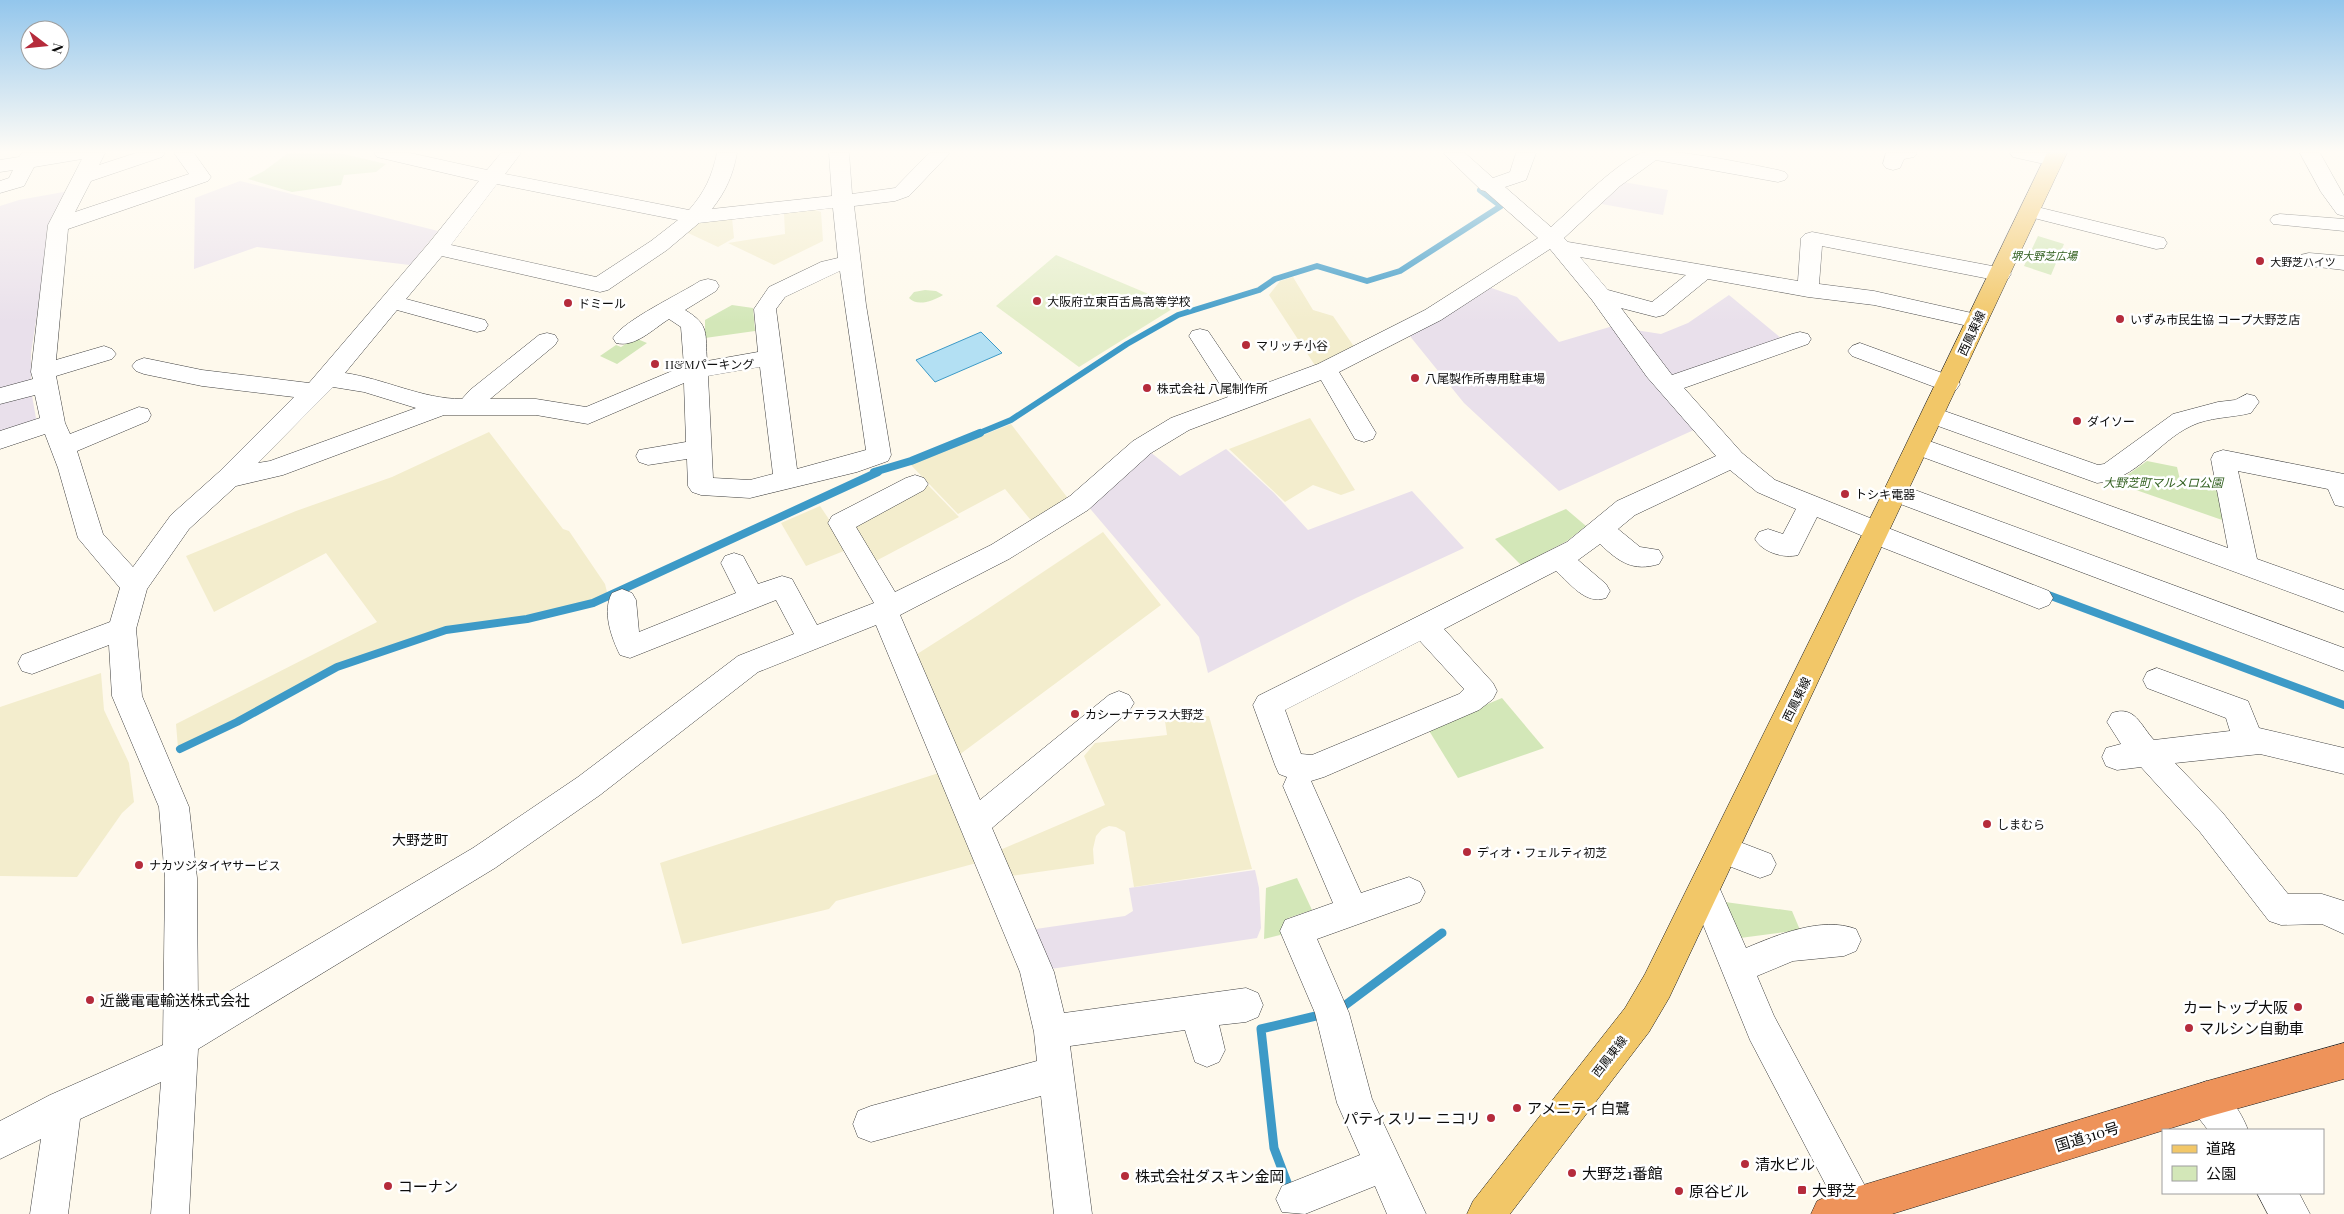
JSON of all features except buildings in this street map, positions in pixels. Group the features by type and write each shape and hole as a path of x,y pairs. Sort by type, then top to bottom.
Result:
{"highway":[{"name":"国道310号","path":"1849,1211 2208,1099 2344,1061"}],"main road":[{"name":"西鳳東線","path":"1486,1214 1637,1020 1657,986 1948,384 2029,211"}],"street":[{"path":"66,210 58,225 44,378 53,423 71,468 91,538 134,586"},
{"path":"58,225 102,210"},
{"path":"170,1214 181,1048 181,878 174,807 127,696 122,629 134,586 180,522 228,478 322,385 468,210"},
{"path":"661,210 695,216 757,210"},
{"path":"437,248 600,285 695,216 700,210"},
{"path":"670,310 692,324 697,370 700,486 750,489 857,463 879,455 849,262 843,210"},
{"path":"1516,210 1556,243 1600,296 1624,331 1668,385 1733,459 1766,486 1875,533 2039,598"},
{"path":"0,1141 181,1048 484,858 589,786 748,664 887,609 1000,552 1079,502 1142,447 1180,424 1326,369 1433,315 1556,243 1587,210"},
{"path":"2029,211 2156,243"},
{"path":"2280,220 2344,225"},
{"path":"1808,290 1812,238 2000,274"},
{"path":"1556,243 1651,263 1808,290 1874,298 1977,321"},
{"path":"2309,260 2344,263"},
{"path":"786,480 765,309 777,292 829,267 849,262"},
{"path":"1600,296 1656,310 1704,272"},
{"path":"624,338 652,318 670,310 708,286"},
{"path":"392,302 477,325"},
{"path":"1200,336 1243,401"},
{"path":"1668,385 1800,339"},
{"path":"470,407 478,396 547,340"},
{"path":"1860,351 1948,384"},
{"path":"0,396 104,354"},
{"path":"144,366 202,378 322,385 366,384 442,407 536,407 588,416 697,370 770,357"},
{"path":"1326,369 1364,433"},
{"path":"1933,415 2097,474 2110,473 2182,420 2218,410 2242,407 2247,402"},
{"path":"228,478 274,469 442,407"},
{"path":"63,447 139,415"},
{"path":"0,440 53,423"},
{"path":"1918,446 2344,600"},
{"path":"648,456 698,449"},
{"path":"1425,627 1483,691 1469,702 1313,768 1290,765 1268,705 1576,549 1626,508 1733,459"},
{"path":"2245,565 2223,459 2339,482 2344,498"},
{"path":"915,484 841,523 887,609 1037,972 1051,1032 1073,1214"},
{"path":"1896,492 2344,660"},
{"path":"1768,540 1789,548 1810,504"},
{"path":"1601,528 1635,558 1644,560 1650,558"},
{"path":"1559,558 1596,591"},
{"path":"734,563 752,598"},
{"path":"622,600 623,626 630,647 782,586 811,639"},
{"path":"32,663 122,629"},
{"path":"2157,680 2238,710 2248,741"},
{"path":"975,823 1119,703"},
{"path":"2122,722 2211,822 2281,910 2316,907 2337,913 2344,919"},
{"path":"2117,756 2260,741 2344,761"},
{"path":"1301,804 1354,911"},
{"path":"1724,850 1760,864"},
{"path":"1705,890 1762,1028 1849,1211"},
{"path":"1407,1214 1354,1103 1332,1013 1297,931 1409,892"},
{"path":"1737,968 1792,945 1844,940"},
{"path":"1051,1032 1246,1005"},
{"path":"1199,1012 1207,1050"},
{"path":"871,1124 1056,1074"},
{"path":"2208,1099 2229,1129"},
{"path":"49,1214 64,1108"},
{"path":"1295,1200 1382,1165"},
{"path":"2277,1194 2291,1214"}],"shaded area":[{"path":"0,210 64,210 41,289 31,353 31,390 37,424 0,436"},
{"path":"195,210 353,210 438,231 410,265 257,247 194,269"},
{"path":"808,210 821,212 823,241 774,265 728,243 785,234 784,213"},
{"path":"1633,210 1664,210 1663,215"},
{"path":"732,218 734,238 718,247 686,232 698,222"},
{"path":"1293,277 1313,310 1333,316 1355,348 1316,367 1269,295 1280,281"},
{"path":"1486,286 1517,297 1559,342 1613,326 1696,429 1559,491 1464,403 1409,335"},
{"path":"1729,295 1782,339 1677,377 1668,374 1629,329 1661,334 1688,323"},
{"path":"1310,418 1355,490 1341,495 1313,485 1285,502 1229,449"},
{"path":"1011,424 1070,501 1034,524 1005,489 958,514 910,464"},
{"path":"489,432 563,529 569,531 605,584 608,596 593,602 527,618 448,628 355,658 178,748 176,724 377,622 326,553 214,612 186,556 296,511 392,477"},
{"path":"1226,449 1274,493 1308,530 1412,491 1464,548 1356,598 1208,673 1199,637 1087,505 1149,451 1180,476"},
{"path":"926,483 959,517 872,563 850,527"},
{"path":"820,506 849,549 806,566 781,523"},
{"path":"1103,532 1161,605 959,755 914,656"},
{"path":"101,673 104,710 129,763 134,802 122,813 77,877 0,876 0,707"},
{"path":"1209,716 1252,869 1134,887 1125,832 1116,827 1109,826 1102,829 1096,836 1093,849 1094,864 1011,876 1000,850 1105,805 1084,756 1095,743 1167,735 1165,721"},
{"path":"945,771 984,861 836,901 829,909 682,944 660,863"},
{"path":"1255,870 1259,888 1261,928 1257,938 1044,970 1029,930 1125,916 1133,911 1129,888"}],"green space":[{"name":"堺大野芝広場","path":"2038,236 2064,244 2051,275 2024,266"},
{"path":"1056,255 1177,306 1079,367 996,306"},
{"path":"936,291 943,295 921,303 912,301 909,298 914,292"},
{"path":"732,305 753,308 755,331 705,338 705,320"},
{"path":"635,338 647,343 617,364 600,356 616,345 621,347"},
{"name":"大野芝町マルメロ公園","path":"2147,461 2177,467 2181,484 2218,491 2225,521 2116,483"},
{"path":"1566,509 1586,526 1567,541 1521,565 1495,539"},
{"path":"1502,698 1544,748 1458,778 1428,729"},
{"path":"1297,878 1312,910 1288,918 1282,929 1284,934 1264,939 1266,888"},
{"path":"1725,902 1792,911 1800,930 1740,938"}],"water":[{"path":"981,332 1002,353 935,382 916,360"}],"waterway":[{"path":"977,434 1011,420 1127,344 1178,315 1259,290 1275,279 1317,266 1367,281 1400,271 1495,210"},
{"path":"874,472 911,461 980,433"},
{"path":"180,749 237,722 337,667 446,630 527,619 593,603 878,472"},
{"path":"2043,593 2344,705"},
{"path":"1340,1009 1442,933"},
{"path":"1291,1193 1274,1148 1261,1029 1320,1015"}],"place":[{"name":"大野芝ハイツ","path":"2260,261"},
{"name":"大阪府立東百舌鳥高等学校","path":"1037,301"},
{"name":"ドミール","path":"568,303"},
{"name":"いずみ市民生協 コープ大野芝店","path":"2120,319"},
{"name":"マリッチ小谷","path":"1246,345"},
{"name":"H&Mパーキング","path":"655,364"},
{"name":"八尾製作所専用駐車場","path":"1415,378"},
{"name":"株式会社 八尾制作所","path":"1147,388"},
{"name":"ダイソー","path":"2077,421"},
{"name":"トシキ電器","path":"1845,494"},
{"name":"カシーナテラス大野芝","path":"1075,714"},
{"name":"しまむら","path":"1987,824"},
{"name":"ディオ・フェルティ初芝","path":"1467,852"},
{"name":"ナカツジタイヤサービス","path":"139,865"},
{"name":"近畿電電輸送株式会社","path":"90,1000"},
{"name":"カートップ大阪","path":"2298,1007"},
{"name":"マルシン自動車","path":"2189,1028"},
{"name":"アメニティ白鷺","path":"1517,1108"},
{"name":"パティスリー ニコリ","path":"1491,1118"},
{"name":"清水ビル","path":"1745,1164"},
{"name":"大野芝1番館","path":"1572,1173"},
{"name":"株式会社ダスキン金岡","path":"1125,1176"},
{"name":"コーナン","path":"388,1186"},
{"name":"大野芝","path":"1802,1190"},
{"name":"原谷ビル","path":"1679,1191"}],"district":[{"name":"大野芝町","path":"420,839"}]}
